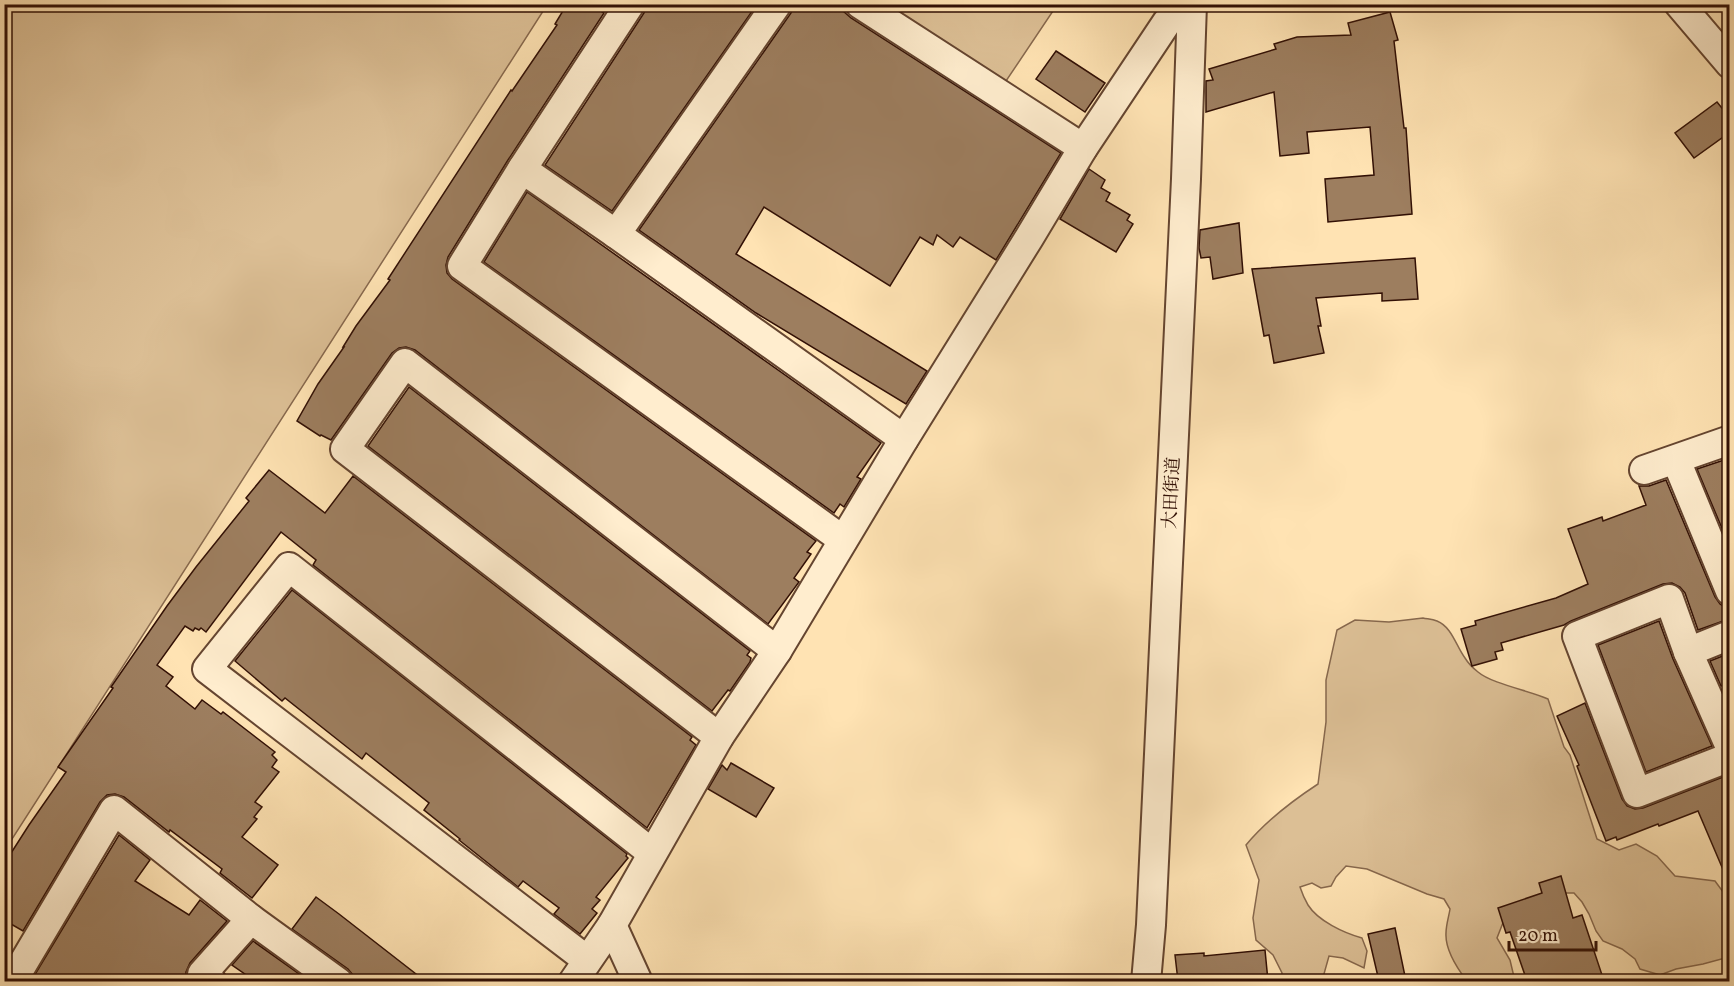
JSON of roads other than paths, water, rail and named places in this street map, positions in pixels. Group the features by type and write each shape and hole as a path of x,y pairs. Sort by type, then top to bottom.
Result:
{"street":[{"path":"630,4 522,169 462,266 843,540"},
{"path":"616,234 777,4"},
{"path":"860,4 1083,148"},
{"path":"1679,4 1730,64"},
{"path":"652,853 289,567 207,669 580,971 612,925 719,737 777,651 1083,148 1167,22 1192,6"},
{"name":"大田街道","path":"1146,981 1152,913 1192,6"},
{"path":"522,169 904,439"},
{"path":"719,737 345,449 405,363 777,651"},
{"path":"1644,470 1730,440"},
{"path":"1676,460 1730,591"},
{"path":"1730,747 1688,652 1669,599 1577,636 1637,793 1730,757"},
{"path":"1688,652 1730,635"},
{"path":"12,981 114,810 251,919 338,981"},
{"path":"213,981 202,974 251,919"},
{"path":"612,925 638,981"}]}
